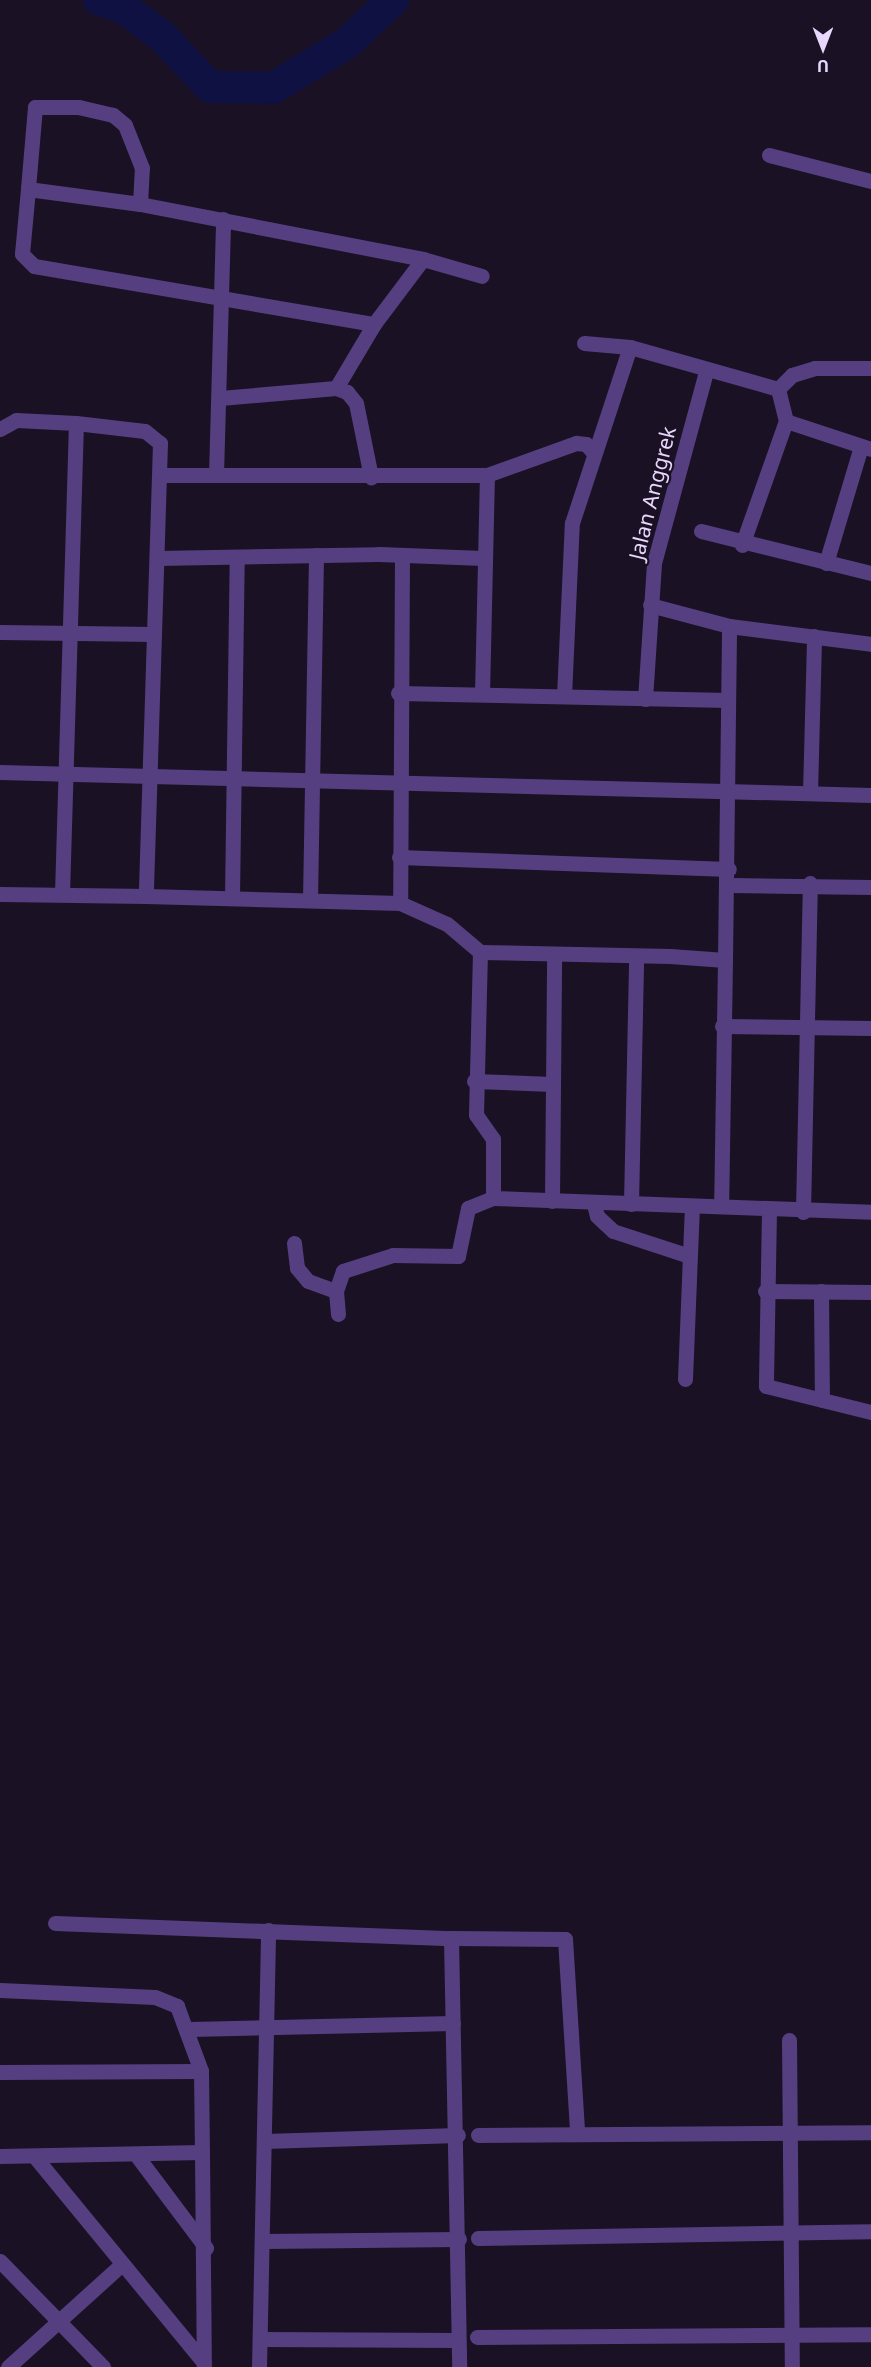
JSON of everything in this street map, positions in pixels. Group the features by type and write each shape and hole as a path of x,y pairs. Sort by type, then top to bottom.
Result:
{"street":[{"path":"140,204 142,168 131,134 113,115 78,107 34,107 26,262 223,299 374,324"},
{"path":"769,155 871,181"},
{"path":"28,189 140,204 224,219 423,259 482,276"},
{"path":"216,475 224,219"},
{"path":"336,388 374,324 423,259"},
{"path":"584,343 630,347 706,371 778,389"},
{"path":"564,696 569,545 593,452 630,347"},
{"path":"778,389 792,375 815,368 871,368"},
{"name":"Jalan Anggrek","path":"645,699 650,605 663,518 706,371"},
{"path":"220,398 336,388 356,404 371,477"},
{"path":"742,545 786,421 778,389"},
{"path":"0,429 16,420 76,423 156,437 160,475 147,775 146,896"},
{"path":"786,421 866,448 826,563"},
{"path":"62,894 68,777 76,423"},
{"path":"160,475 371,477 487,475 576,443 593,452"},
{"path":"482,694 483,558 487,475"},
{"path":"701,531 742,545 871,573"},
{"path":"157,558 316,555 483,558"},
{"path":"310,900 316,555"},
{"path":"400,903 397,779 402,556"},
{"path":"232,897 237,558"},
{"path":"650,605 729,626 871,644"},
{"path":"721,1206 722,1026 730,885 727,793 729,626"},
{"path":"0,632 152,634"},
{"path":"810,793 814,636"},
{"path":"398,693 728,700"},
{"path":"0,772 68,777 147,775 397,779 727,793 871,795"},
{"path":"399,857 729,869"},
{"path":"730,885 810,883 871,887"},
{"path":"803,1212 810,883"},
{"path":"0,894 232,897 400,903 447,924 480,952 724,960"},
{"path":"480,952 474,1081 476,1115 495,1146 493,1198"},
{"path":"552,1201 554,956"},
{"path":"631,1204 636,956"},
{"path":"722,1026 871,1028"},
{"path":"474,1081 552,1084"},
{"path":"338,1314 336,1291 343,1271 393,1255 458,1256 468,1208 493,1198 692,1208 721,1206 803,1212 871,1212"},
{"path":"594,1204 597,1216 613,1231 689,1256"},
{"path":"685,1379 692,1208"},
{"path":"769,1210 765,1291 766,1386 871,1412"},
{"path":"294,1243 302,1274 336,1291"},
{"path":"765,1291 871,1292"},
{"path":"821,1292 822,1400"},
{"path":"55,1923 451,1938 565,1939 577,2131"},
{"path":"259,2367 268,1930"},
{"path":"451,1938 458,2135 459,2367"},
{"path":"0,1990 164,1998 177,2006 190,2029 201,2071 206,2248 204,2365"},
{"path":"190,2029 453,2023"},
{"path":"789,2040 792,2367"},
{"path":"0,2072 201,2071"},
{"path":"478,2135 577,2131 871,2132"},
{"path":"264,2141 458,2135"},
{"path":"0,2156 137,2156 202,2152"},
{"path":"137,2156 206,2248"},
{"path":"35,2157 204,2365"},
{"path":"478,2238 871,2231"},
{"path":"262,2241 459,2239"},
{"path":"0,2262 103,2367"},
{"path":"8,2367 122,2264"},
{"path":"477,2337 871,2334"},
{"path":"261,2339 458,2340"}],"waterway":[{"path":"99,0 122,7 162,36 210,87 273,88 347,43 393,0"}]}
